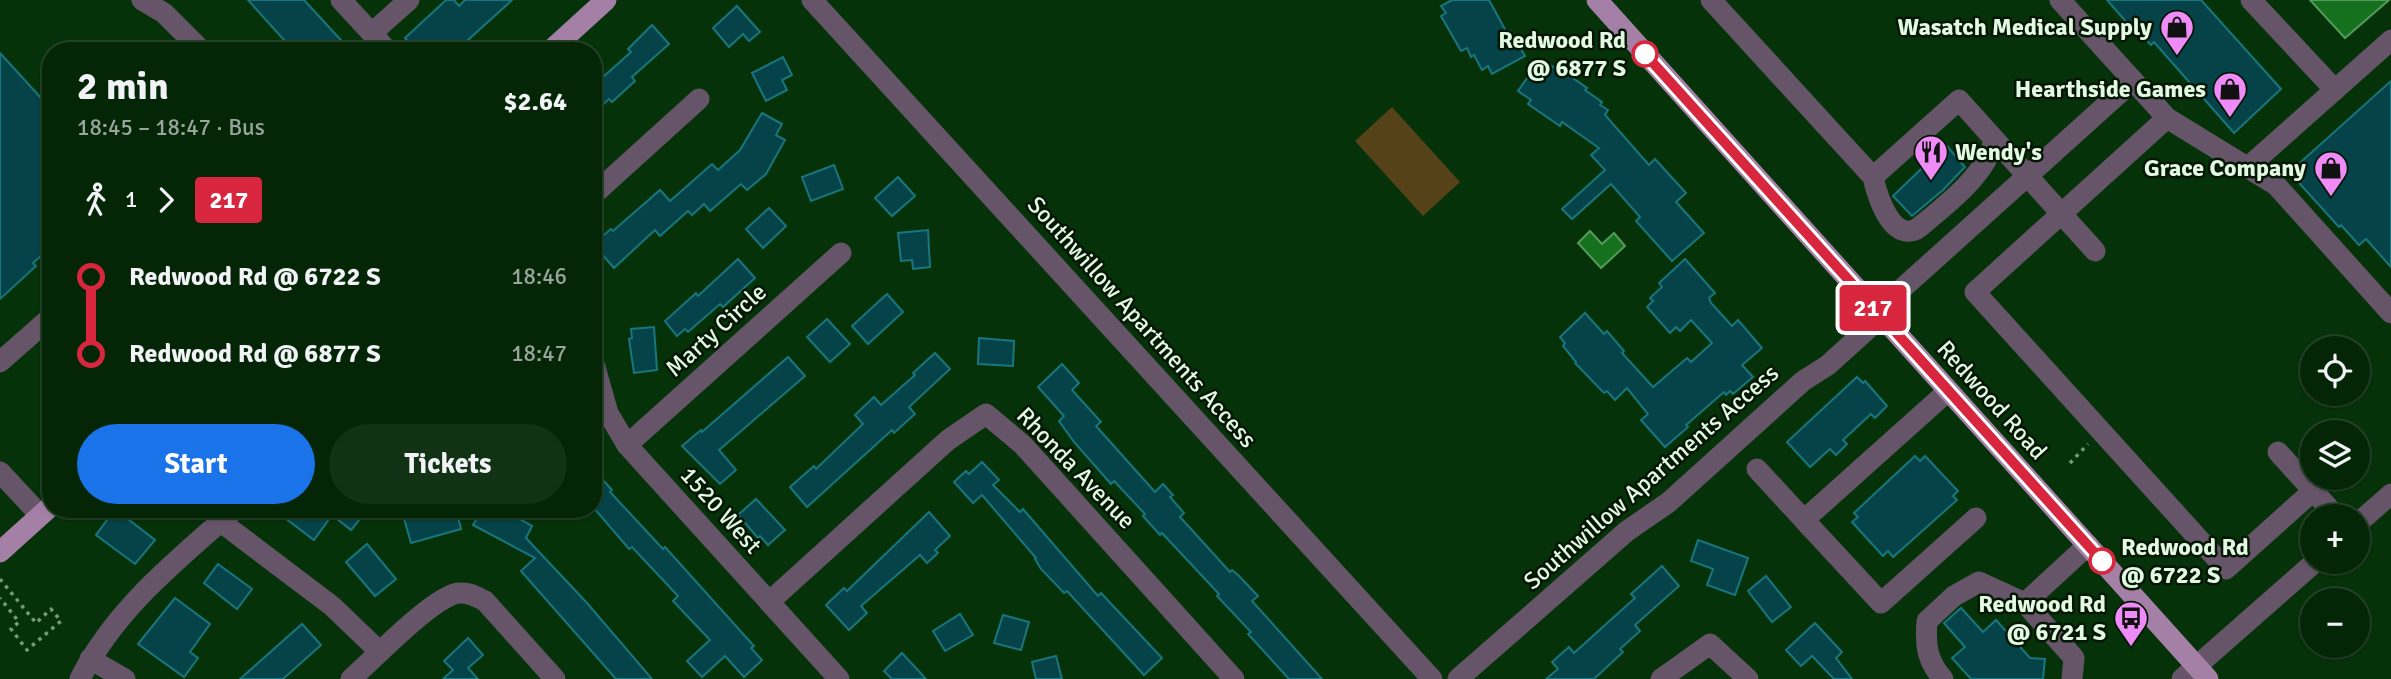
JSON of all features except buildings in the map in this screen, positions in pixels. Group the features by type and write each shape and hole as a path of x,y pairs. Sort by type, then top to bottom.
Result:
{"main road":[{"path":"560,42 606,0"},
{"name":"Redwood Road","path":"1597,0 2088,545 2196,675"},
{"path":"0,552 42,515"}],"street":[{"path":"142,0 164,13 193,42"},
{"path":"341,0 380,42"},
{"path":"372,33 409,0"},
{"name":"Southwillow Apartments Access","path":"813,0 1432,679"},
{"path":"1711,0 1873,177 1882,209 1906,231 1914,231 1978,174 1992,153 1994,139"},
{"path":"2060,0 2167,118 2276,185 2391,313"},
{"path":"2250,0 2335,90"},
{"path":"2248,167 2391,40"},
{"name":"Southwillow Apartments Access","path":"1458,679 1627,531 1669,502 1803,381 1828,365 1879,314 2133,81"},
{"path":"602,187 699,99"},
{"path":"1873,177 1959,100 2095,251"},
{"path":"2167,118 1975,292 2226,569 2313,491"},
{"name":"Marty Circle","path":"627,445 841,253"},
{"path":"0,362 42,325"},
{"path":"1804,520 1948,391"},
{"name":"1520 West","path":"602,392 608,413 627,445 839,679"},
{"name":"Rhonda Avenue","path":"769,602 948,440 986,414 1023,445 1234,679"},
{"path":"2278,452 2325,504"},
{"path":"1757,469 1881,603 1976,518"},
{"path":"0,472 42,508"},
{"path":"2370,513 2391,494"},
{"path":"80,679 90,659 114,625 141,596 226,518"},
{"path":"230,518 332,606 380,652"},
{"path":"2025,603 2088,545"},
{"path":"2196,675 2302,574"},
{"path":"1943,679 1929,658 1925,642 1927,621 1954,596 1979,582 2025,603 2074,658 2072,679"},
{"path":"351,679 438,601 459,593 485,601 555,679"},
{"path":"1661,679 1710,644 1748,679"},
{"path":"90,659 125,679"}],"path":[{"path":"2070,463 2092,439"},
{"path":"0,579 36,623 51,609 61,621 27,650 11,629 19,622 0,598"}],"shaded area":[{"path":"2310,0 2389,0 2345,38"},
{"path":"1392,107 1460,182 1423,216 1355,141"},
{"path":"1590,231 1602,244 1614,233 1625,246 1601,268 1578,243"}],"bus line":[{"name":"217","path":"1645,54 2102,561"}],"place":[{"name":"Redwood Rd @ 6877 S","path":"1645,54"},
{"name":"Wasatch Medical Supply","path":"2177,57"},
{"name":"Hearthside Games","path":"2230,119"},
{"name":"Wendy's","path":"1931,182"},
{"name":"Grace Company","path":"2331,198"},
{"name":"Redwood Rd @ 6722 S","path":"2102,561"},
{"name":"Redwood Rd @ 6721 S","path":"2131,648"}]}
